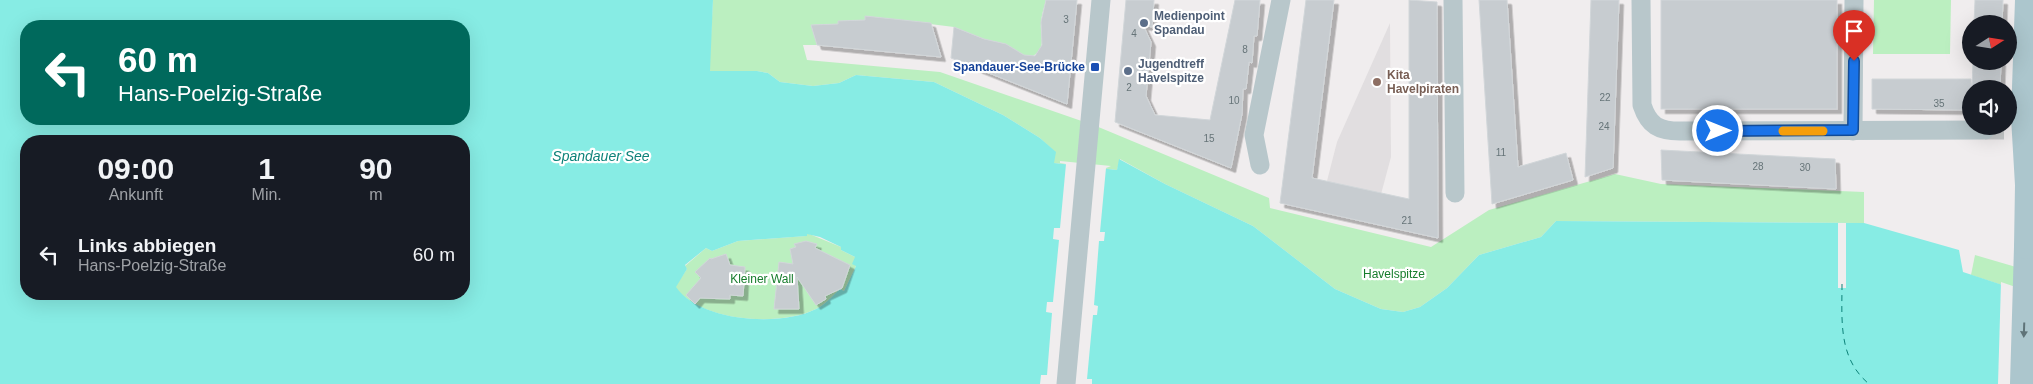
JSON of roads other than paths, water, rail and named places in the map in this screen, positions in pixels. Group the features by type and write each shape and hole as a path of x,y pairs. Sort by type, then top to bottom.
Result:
{"main road":[{"path":"2022,384 2027,185 2023,116 2027,0"}],"street":[{"path":"1066,384 1101,0"},
{"path":"1260,165 1254,135 1281,0"},
{"path":"1452,0 1455,193"},
{"path":"1641,0 1641,94 1646,118 1652,124 1670,131 1962,130"},
{"path":"1853,130 1854,0"}],"water":[{"name":"Spandauer See","path":"0,0 713,0 710,71 757,71 768,73 780,82 813,86 839,83 856,75 934,82 1003,115 1040,138 1056,152 1054,163 1117,170 1119,159 1165,184 1253,226 1335,289 1381,309 1403,312 1420,307 1447,288 1479,255 1541,237 1556,221 1864,223 1959,250 1963,272 2033,295 2033,384 0,384","holes":["807,234 820,237 841,247 841,250 855,257 852,264 856,266 844,291 840,289 816,309 801,315 783,318 742,318 703,308 687,299 676,287 687,269 685,265 706,248 712,251 738,241 807,236"]}],"tunnel":[{"path":"2017,130 2033,130"}],"place":[{"name":"Medienpoint Spandau","path":"1144,23"},
{"name":"Spandauer-See-Brücke","path":"1095,67"},
{"name":"Jugendtreff Havelspitze","path":"1128,71"},
{"name":"Kita Havelpiraten","path":"1377,82"}],"park label":[{"name":"Havelspitze","path":"1394,274"},
{"name":"Kleiner Wall","path":"762,279"}]}
